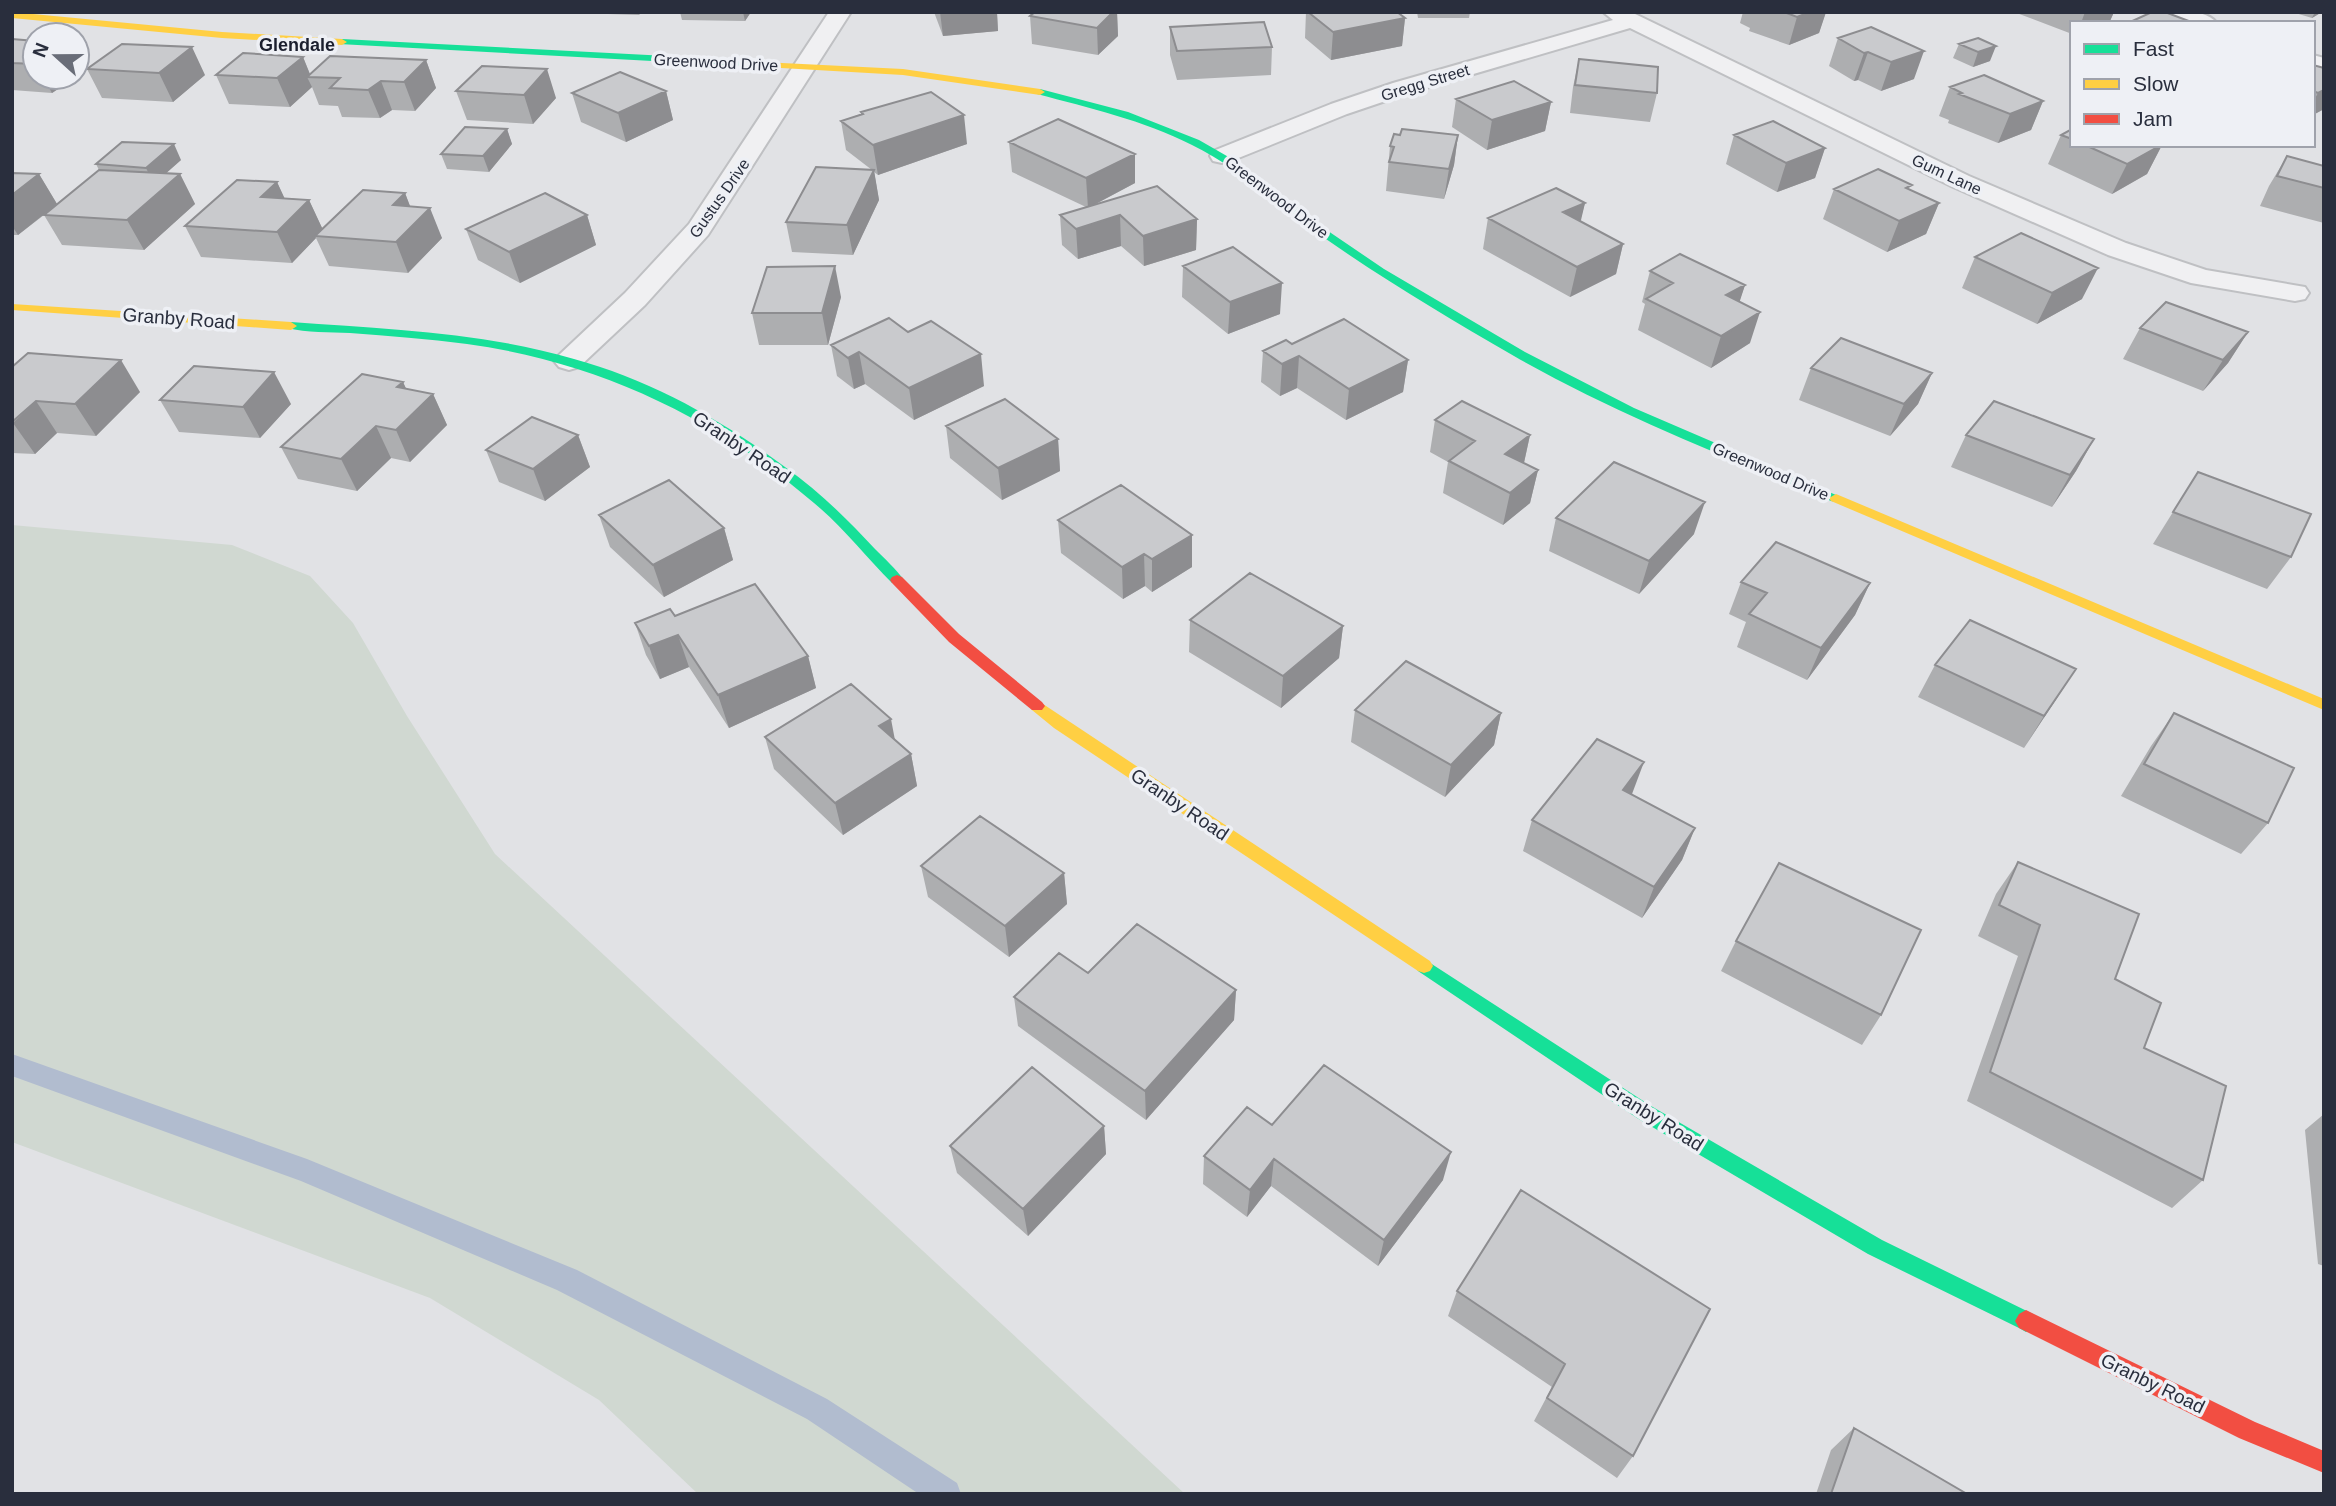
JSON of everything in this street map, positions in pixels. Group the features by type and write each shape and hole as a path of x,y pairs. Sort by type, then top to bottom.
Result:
{"street":[{"name":"Gustus Drive","path":"569,361 635,299 699,229 840,12"},
{"path":"2179,12 2202,21"},
{"name":"Greenwood Drive","path":"12,15 222,35 957,77 1035,89 1142,119 1222,156 1329,237 1421,299 1533,364 1630,411 2324,705"},
{"name":"Gregg Street","path":"1222,156 1293,126 1401,88 1623,17"},
{"name":"Gum Lane","path":"1623,17 1948,175 2093,239 2201,277 2295,293"},
{"name":"Granby Road","path":"12,307 377,332 491,345 569,361 670,400 748,446 820,502 954,638 1059,724 1644,1112 1875,1247 2247,1430 2324,1462"}],"shaded area":[{"path":"12,525 232,545 310,576 353,623 407,716 495,854 1185,1494 698,1494 599,1400 430,1298 12,1142"}],"building":[{"path":"1035,12 1113,12 1097,28 1030,16"},
{"path":"1308,12 1397,12 1405,18 1333,32"},
{"path":"1784,12 1810,12 1797,17"},
{"path":"2152,12 2165,12 2189,21 2132,21"},
{"path":"1264,22 1272,47 1177,51 1170,27"},
{"path":"1871,27 1924,51 1891,62 1868,52 1864,53 1838,38"},
{"path":"1978,38 1996,46 1978,52 1959,44"},
{"path":"12,39 21,40 21,63 12,63"},
{"path":"122,44 192,47 159,73 91,69 91,66"},
{"path":"243,53 303,57 277,78 216,75"},
{"path":"330,56 426,60 404,82 381,81 368,90 330,88 340,78 307,77"},
{"path":"1579,59 1658,67 1657,93 1575,85"},
{"path":"482,66 547,69 524,95 456,91"},
{"path":"2315,66 2324,68 2324,90 2315,92"},
{"path":"620,72 666,91 618,113 572,93"},
{"path":"1984,75 2043,101 2010,114 1959,94 1962,93 1950,87"},
{"path":"1514,81 1551,102 1492,120 1456,99"},
{"path":"931,92 964,115 873,145 841,121 863,114 861,112"},
{"path":"1058,119 1135,154 1086,178 1009,142"},
{"path":"1773,121 1825,148 1786,163 1734,135"},
{"path":"465,127 507,129 483,156 441,154"},
{"path":"1402,129 1458,135 1449,169 1389,162 1394,147 1390,146 1394,134 1400,135"},
{"path":"2070,130 2070,138 2061,135"},
{"path":"122,142 174,144 146,168 96,164"},
{"path":"2089,147 2157,147 2127,164"},
{"path":"2287,156 2324,166 2324,188 2277,176"},
{"path":"816,167 874,170 847,225 786,222"},
{"path":"1878,169 1912,185 1906,188 1939,203 1899,221 1834,189"},
{"path":"99,170 180,174 127,220 44,215"},
{"path":"12,173 39,174 12,195"},
{"path":"237,180 277,182 261,197 309,200 277,232 185,226"},
{"path":"1157,186 1197,219 1143,236 1120,215 1076,229 1060,215"},
{"path":"1556,188 1585,203 1563,212 1623,244 1577,267 1488,218"},
{"path":"363,190 405,193 393,205 430,208 396,242 315,236"},
{"path":"545,193 587,215 509,252 466,229"},
{"path":"2021,233 2098,268 2052,293 1975,257"},
{"path":"1233,247 1282,283 1230,302 1183,266"},
{"path":"1680,254 1745,285 1726,295 1760,312 1721,336 1646,299 1673,283 1650,271"},
{"path":"835,266 822,313 752,313 767,267"},
{"path":"2166,302 2248,332 2223,360 2140,328"},
{"path":"889,318 908,332 931,321 981,354 909,388 859,352 848,358 831,345"},
{"path":"1344,319 1408,360 1349,389 1299,356 1282,364 1263,351 1286,340 1292,344"},
{"path":"1841,338 1932,373 1904,404 1811,368"},
{"path":"28,353 121,360 75,404 36,401 12,422 12,367"},
{"path":"194,366 274,372 243,407 160,400"},
{"path":"362,374 403,382 397,387 433,394 396,430 376,426 341,459 281,447"},
{"path":"1005,399 1058,439 998,468 946,426"},
{"path":"1462,401 1530,435 1505,454 1538,470 1510,493 1449,461 1475,441 1435,420"},
{"path":"1994,401 2094,439 2070,475 1966,435"},
{"path":"532,417 578,435 533,469 486,450"},
{"path":"1614,462 1705,502 1649,561 1556,518"},
{"path":"2198,472 2311,514 2291,557 2173,512"},
{"path":"669,480 724,528 653,565 599,515"},
{"path":"1121,485 1192,535 1152,559 1144,554 1122,567 1058,520"},
{"path":"1776,542 1870,583 1821,648 1749,614 1767,593 1741,582"},
{"path":"1250,573 1343,626 1283,676 1190,620"},
{"path":"755,584 808,656 718,695 678,635 649,646 635,623 670,609 675,616"},
{"path":"1970,620 2076,669 2044,716 1935,665"},
{"path":"1406,661 1501,713 1451,765 1355,710"},
{"path":"851,684 891,719 879,726 911,754 835,803 765,737"},
{"path":"2174,713 2294,768 2268,823 2144,764"},
{"path":"1597,739 1644,762 1623,790 1695,828 1654,887 1532,820"},
{"path":"980,816 1064,873 1005,926 921,866"},
{"path":"2018,862 2139,914 2115,979 2161,1003 2144,1048 2226,1086 2203,1180 1990,1072 2040,925 1999,905"},
{"path":"1779,863 1921,930 1881,1015 1736,941"},
{"path":"1137,924 1236,990 1145,1091 1014,997 1059,953 1088,973"},
{"path":"1324,1065 1451,1152 1384,1240 1274,1159 1250,1190 1204,1156 1247,1107 1272,1125"},
{"path":"1032,1067 1104,1126 1023,1209 950,1146"},
{"path":"1521,1190 1710,1309 1633,1456 1547,1398 1565,1364 1457,1291"},
{"path":"1854,1428 1967,1494 1831,1494"}],"waterway":[{"path":"12,1065 307,1171 567,1280 817,1409 946,1494"}],"traffic: fast":[{"path":"342,42 764,64"},
{"path":"1040,92 1125,114 1195,142 1235,165 1327,235 1380,271 1521,355 1630,411 1836,498"},
{"path":"291,326 432,337 503,346 570,361 637,385 702,417 763,456 819,500 897,580"},
{"path":"1424,966 1644,1112 1875,1247 2026,1321"}],"traffic: slow":[{"path":"12,15 222,35 342,42"},
{"path":"764,64 903,72 1040,92"},
{"path":"12,307 291,326"},
{"path":"1836,498 2324,705"},
{"path":"1037,706 1059,724 1424,966"}],"traffic: jam":[{"path":"897,580 954,638 1037,706"},
{"path":"2026,1321 2247,1430 2324,1462"}],"district":[{"name":"Glendale","path":"297,45"}]}
